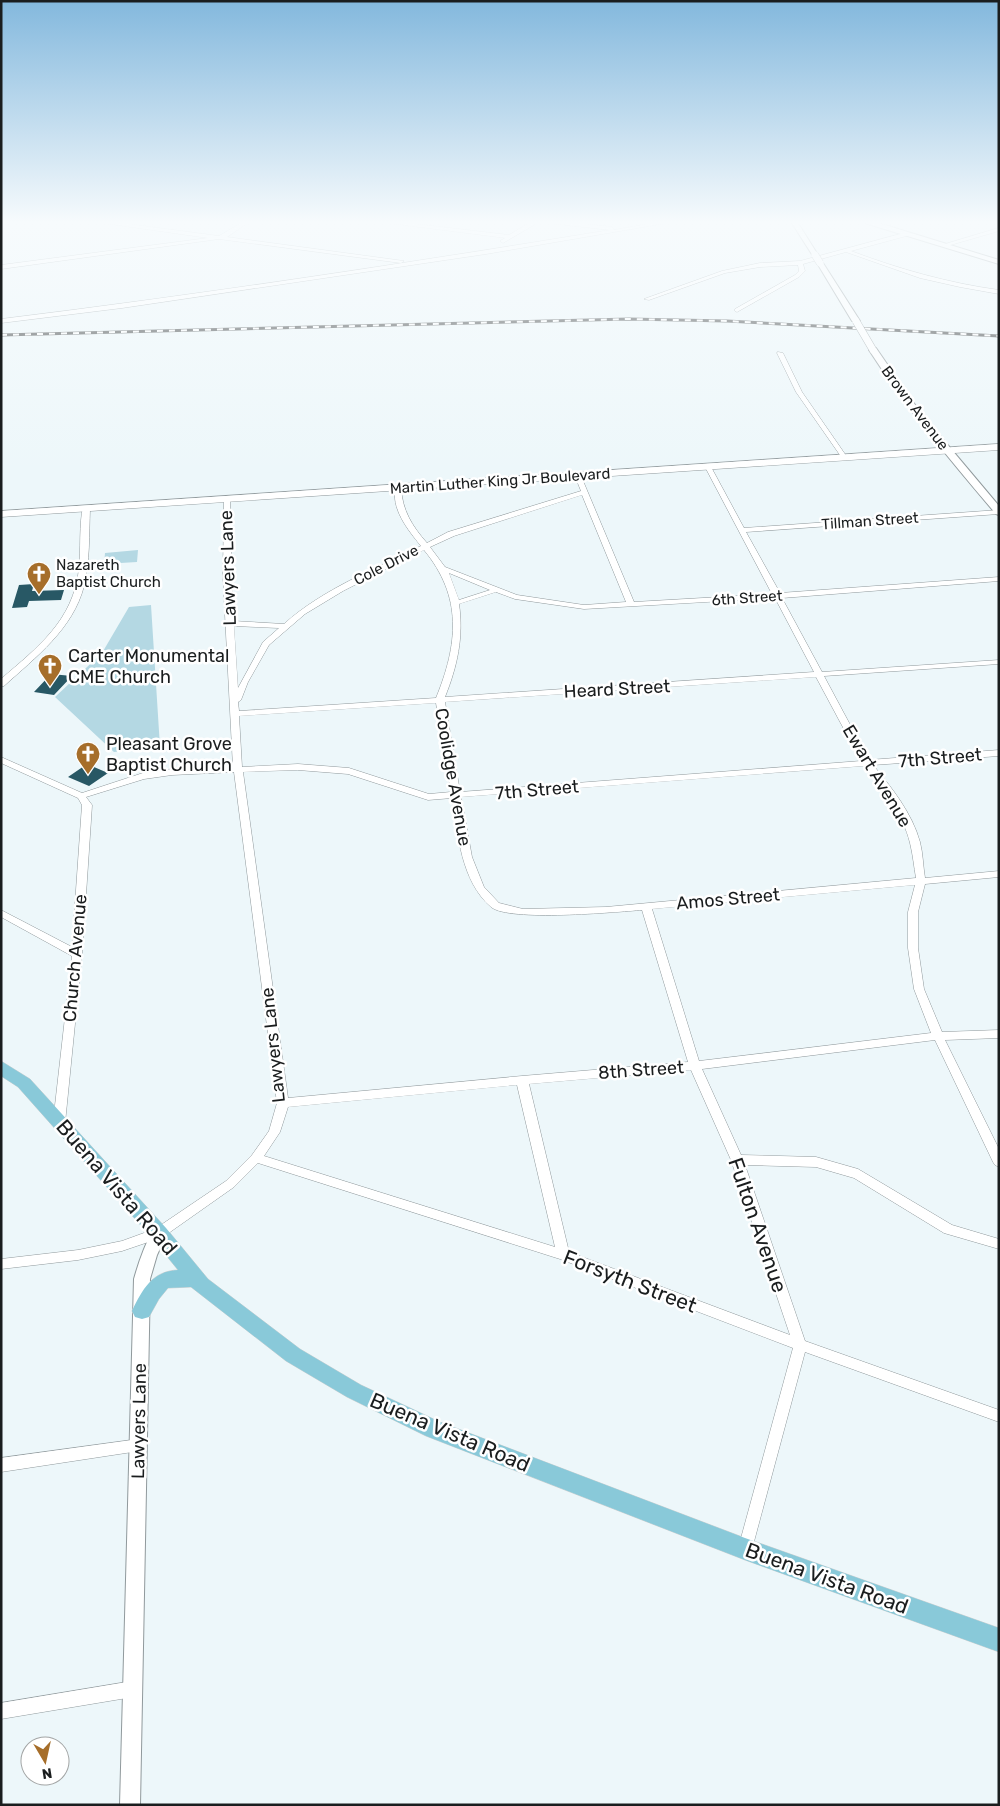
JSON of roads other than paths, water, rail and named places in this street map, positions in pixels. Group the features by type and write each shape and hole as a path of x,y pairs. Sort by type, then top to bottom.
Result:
{"main road":[{"name":"Martin Luther King Jr Boulevard","path":"1,514 578,476 707,465 999,447"},
{"name":"Buena Vista Road","path":"1,1067 24,1083 159,1233 201,1285 293,1356 363,1395 433,1429 745,1549 999,1640"},
{"path":"142,1311 155,1285 168,1278 196,1279"}],"street":[{"path":"1,321 134,304"},
{"path":"737,310 747,304"},
{"name":"Brown Avenue","path":"846,304 895,385 945,450 999,512"},
{"path":"780,353 799,392 844,457"},
{"name":"Ewart Avenue","path":"707,465 866,764 888,789 902,812 915,842 921,882 913,912 913,948 919,990 938,1036 999,1162"},
{"path":"578,476 631,605"},
{"name":"Coolidge Avenue","path":"398,487 397,499 404,516 442,568 456,602 455,652 450,677 440,699 468,857 474,874"},
{"name":"Cole Drive","path":"235,709 244,682 266,644 302,612 340,589 451,534 583,492"},
{"name":"Lawyers Lane","path":"130,1805 142,1279 149,1255 159,1233 230,1184 256,1158 274,1132 283,1103 238,770 226,499"},
{"path":"1,684 53,635 71,612 81,585 86,509"},
{"name":"Tillman Street","path":"742,530 999,512"},
{"name":"6th Street","path":"442,568 515,597 584,607 777,596 999,579"},
{"path":"456,602 496,590"},
{"path":"230,622 286,626"},
{"name":"Heard Street","path":"235,709 440,699 820,676 999,662"},
{"name":"7th Street","path":"81,796 143,776 172,772 324,768 349,771 428,797 457,797 999,753"},
{"path":"1,760 81,796"},
{"name":"Church Avenue","path":"59,1123 77,954 87,805 81,796"},
{"name":"Amos Street","path":"474,874 480,888 496,906 523,912 577,911 646,906 999,874"},
{"name":"Fulton Avenue","path":"646,906 695,1066 737,1160 800,1345"},
{"path":"1,913 77,954"},
{"name":"8th Street","path":"283,1103 522,1080 695,1066 938,1036 999,1034"},
{"path":"522,1080 563,1256"},
{"name":"Forsyth Street","path":"256,1158 563,1256 800,1345 999,1416"},
{"path":"737,1160 816,1162 858,1174 948,1229 999,1244"},
{"path":"1,1264 78,1255 122,1246 159,1233"},
{"path":"745,1549 800,1345"},
{"path":"1,1465 139,1445"},
{"path":"1,1711 133,1688"}],"railway":[{"path":"1,335 629,319 727,321 999,336"}],"place":[{"name":"Nazareth Baptist Church","path":"39,595"},
{"name":"Carter Monumental CME Church","path":"50,687"},
{"name":"Pleasant Grove Baptist Church","path":"88,775"}]}
